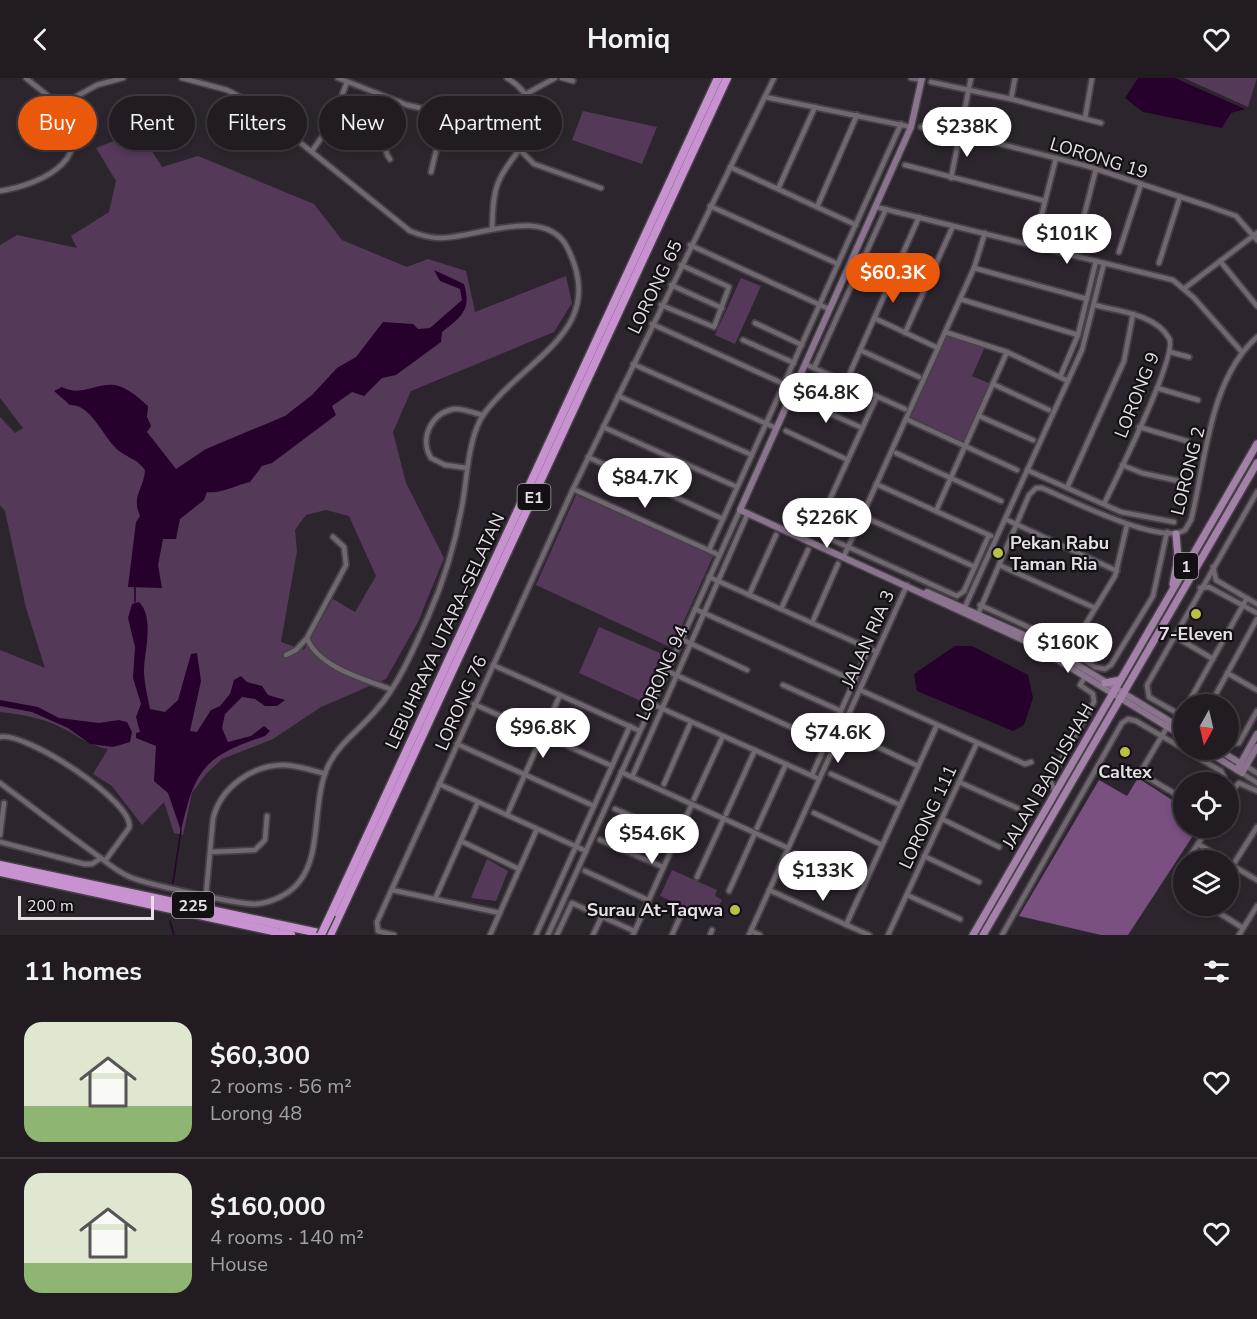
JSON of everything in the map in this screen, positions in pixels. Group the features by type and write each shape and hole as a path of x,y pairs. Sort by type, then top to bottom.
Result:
{"highway":[{"name":"LEBUHRAYA UTARA–SELATAN","path":"329,935 335,915 718,78"},
{"name":"LEBUHRAYA UTARA–SELATAN","path":"321,935 335,915 727,78"},
{"name":"225","path":"0,865 329,935"},
{"name":"225","path":"0,873 291,935"}],"main road":[{"name":"JALAN BADLISHAH","path":"973,935 1257,444"},
{"name":"JALAN BADLISHAH","path":"983,935 1257,464"},
{"path":"1171,592 1178,558 1176,534"},
{"path":"1105,683 1120,680"}],"street":[{"path":"26,78 47,96"},
{"path":"77,96 97,85 123,78"},
{"path":"0,783 129,877 253,904 276,898 293,889 302,879 310,860 317,804 325,774 342,743 379,708 443,582 460,521 472,440 482,415 559,338 575,317 579,300 576,269 561,237 538,226 492,229 444,238 410,231 240,96 219,87 182,78"},
{"path":"338,78 384,96"},
{"path":"507,78 526,94 555,78"},
{"path":"562,78 573,81"},
{"name":"LORONG 65","path":"573,489 661,304 774,78"},
{"path":"548,935 911,128 922,79 911,78"},
{"path":"951,178 971,78"},
{"path":"1011,99 1015,78"},
{"path":"1084,118 1092,78"},
{"path":"312,151 331,124 347,82"},
{"path":"931,82 1011,99 1101,123"},
{"path":"765,97 901,124 911,128"},
{"path":"778,189 815,107"},
{"path":"817,207 857,115"},
{"path":"709,550 901,124"},
{"name":"LORONG 19","path":"921,127 961,134 1096,169 1234,215 1256,236"},
{"path":"0,191 28,184 56,170 71,156 73,150"},
{"path":"386,150 390,159"},
{"path":"430,172 436,150"},
{"path":"492,229 498,184 508,165 521,151 534,164 601,188"},
{"path":"1034,245 1056,158"},
{"path":"906,165 1045,201"},
{"path":"730,167 856,225"},
{"path":"1074,255 1096,169"},
{"path":"1119,252 1141,184"},
{"path":"1159,263 1180,197"},
{"path":"710,206 838,264"},
{"path":"876,207 1168,278 1185,288 1242,352"},
{"path":"814,368 886,209"},
{"path":"846,382 919,217"},
{"path":"905,333 953,226"},
{"path":"844,556 974,268 985,233"},
{"path":"1185,288 1256,236"},
{"path":"690,245 829,309"},
{"path":"1060,377 1078,335 1096,261"},
{"path":"1220,261 1257,306"},
{"path":"964,610 1085,342 1104,262"},
{"path":"661,304 713,327 729,287 681,265"},
{"path":"974,268 1087,299"},
{"path":"671,285 722,308"},
{"path":"960,300 1078,335"},
{"name":"LORONG 9","path":"1094,305 1144,318 1167,335 1170,340 1170,352 1157,388 1104,504"},
{"path":"1067,488 1124,361 1133,315"},
{"path":"874,318 938,348"},
{"path":"755,323 802,345"},
{"path":"652,324 784,384"},
{"path":"945,332 1007,352 1068,381"},
{"name":"LORONG 2","path":"1016,524 1029,495 1039,488 1127,525 1176,534 1185,530 1191,520 1221,397 1229,374 1242,352 1257,337"},
{"path":"742,340 794,363"},
{"path":"860,350 919,377"},
{"path":"936,511 1007,352"},
{"path":"1170,352 1189,357"},
{"path":"633,364 776,428"},
{"path":"805,364 905,409"},
{"path":"993,384 1049,410"},
{"path":"1157,388 1198,400"},
{"path":"618,396 752,455"},
{"path":"877,396 815,532 953,595 961,595 989,535"},
{"path":"800,400 862,428"},
{"path":"467,468 445,465 431,458 427,446 430,424 437,416 452,409 482,415"},
{"path":"979,416 1033,440"},
{"path":"906,419 1017,470"},
{"path":"603,427 738,487"},
{"path":"1139,427 1187,441"},
{"path":"786,431 848,460"},
{"path":"896,453 1001,501"},
{"path":"588,457 723,519"},
{"path":"1122,465 1142,473 1179,481"},
{"path":"1027,470 1129,514 1174,522"},
{"path":"876,484 996,538"},
{"path":"573,489 719,555"},
{"name":"LORONG 76","path":"394,935 376,928 474,704 573,489"},
{"path":"1173,709 1147,693 1147,685 1200,588 1257,492"},
{"path":"740,510 964,610 1030,643 1173,728"},
{"name":"LORONG 94","path":"632,777 660,708 748,513"},
{"path":"862,516 975,567"},
{"path":"1005,519 1117,571"},
{"path":"978,614 1016,524"},
{"path":"1065,658 1117,571 1127,525"},
{"path":"980,605 1027,625 1101,669 1112,665 1153,596 1167,532"},
{"path":"749,595 776,535"},
{"path":"286,655 296,650 307,638 346,565 344,547 333,537"},
{"path":"781,609 808,550"},
{"path":"812,623 838,564"},
{"path":"999,565 1095,608"},
{"path":"1213,567 1216,580 1257,604"},
{"path":"709,577 877,652"},
{"name":"JALAN RIA 3","path":"750,933 907,585"},
{"path":"1200,588 1209,587 1257,613"},
{"path":"1193,694 1247,598"},
{"path":"695,609 855,681"},
{"path":"964,610 1033,638 1105,683 1113,692"},
{"path":"1216,694 1257,619"},
{"path":"1174,636 1213,658"},
{"path":"307,638 312,647 327,660 390,689"},
{"path":"681,639 747,670"},
{"path":"812,775 869,648"},
{"path":"493,664 640,730"},
{"path":"667,671 826,743"},
{"path":"1227,673 1257,690"},
{"path":"1055,792 1050,780 1094,702 1093,694 1080,685 1085,677"},
{"path":"783,685 841,711"},
{"path":"860,690 1025,764 1031,762"},
{"path":"507,815 560,695"},
{"path":"474,704 612,766"},
{"path":"652,704 819,779"},
{"path":"1239,743 1257,711"},
{"path":"1002,935 1122,723 1130,719 1173,743"},
{"path":"664,784 691,722"},
{"path":"1168,724 1173,726"},
{"path":"1168,724 1140,773 1173,792"},
{"path":"846,925 937,725"},
{"path":"536,935 630,726"},
{"path":"850,734 918,766"},
{"path":"1244,765 1257,734"},
{"path":"557,935 572,903 633,933 723,736"},
{"path":"0,737 17,738 56,758 105,793 128,816 129,828 103,859 92,864 84,864 0,842"},
{"name":"LORONG 111","path":"888,935 976,743"},
{"path":"457,744 594,806"},
{"path":"1240,772 1257,747"},
{"path":"697,877 755,750"},
{"path":"1202,760 1222,772"},
{"path":"1220,760 1257,783"},
{"path":"1236,760 1257,773"},
{"path":"729,891 786,764"},
{"path":"206,895 216,807 238,781 256,770 278,765 290,765 325,774"},
{"path":"621,772 756,830 788,848"},
{"path":"831,774 900,805"},
{"path":"959,782 1017,808"},
{"path":"1239,783 1257,791"},
{"path":"439,784 586,851"},
{"path":"435,899 478,802"},
{"path":"0,835 4,803"},
{"path":"615,808 677,836"},
{"path":"814,813 882,845"},
{"path":"210,852 255,850 265,840 267,816"},
{"path":"942,819 999,847"},
{"path":"1239,850 1257,827"},
{"path":"490,935 537,829"},
{"path":"1194,850 1202,838"},
{"path":"600,840 663,867"},
{"path":"461,841 519,869"},
{"path":"1198,844 1208,850"},
{"path":"795,854 865,884"},
{"path":"924,856 979,882"},
{"path":"1239,869 1257,880"},
{"path":"585,871 648,900"},
{"path":"392,890 500,913"},
{"path":"769,890 869,935"},
{"path":"907,895 960,919"},
{"path":"1239,935 1257,906"},
{"path":"672,935 681,915"},
{"path":"593,935 602,916"},
{"path":"1224,916 1244,928"},
{"path":"750,933 760,935"}],"shaded area":[{"path":"1138,78 1175,78 1245,109 1231,113 1222,128 1143,112 1125,98"},
{"path":"1184,78 1257,78 1248,107"},
{"path":"583,111 657,127 642,164 572,140"},
{"path":"109,143 109,150 151,150 162,167 198,156 314,204 342,240 407,267 428,259 466,271 475,312 566,276 572,303 554,332 411,391 393,432 406,483 444,558 418,622 386,679 321,707 273,739 222,759 206,774 192,793 183,835 174,833 164,802 142,825 112,786 93,774 108,749 87,742 49,722 0,712 0,650 45,668 26,608 5,511 0,505 0,417 15,433 23,428 0,398 0,245 17,235 77,248 71,236 109,212 116,181 97,150","holes":["326,510 349,516 376,576 355,612 333,599 304,650 281,642 297,551 295,530 306,515"]},
{"path":"434,270 464,284 467,300 463,312 442,332 441,342 396,375 382,378 364,396 352,392 332,406 336,415 272,463 262,466 250,482 223,491 207,492 204,500 180,519 176,539 163,539 158,565 162,588 128,587 136,522 140,516 137,497 145,470 116,448 92,417 78,406 70,405 54,391 62,387 75,391 108,385 128,390 148,406 147,417 151,426 147,432 176,469 206,449 285,416 312,395 337,368 356,357 383,322 413,324 418,329 430,328 462,300 460,289 440,281"},
{"path":"741,278 761,286 735,344 715,335"},
{"path":"947,335 985,347 972,376 991,384 964,442 911,417"},
{"path":"576,495 714,554 672,648 536,585"},
{"path":"139,602 147,617 148,626 144,671 150,709 165,712 178,700 191,654 197,653 201,681 190,731 197,732 211,710 220,706 230,694 234,680 241,676 247,682 262,686 268,695 285,700 277,706 265,706 255,699 242,697 225,714 222,728 228,742 251,736 264,726 270,731 265,736 244,743 215,758 205,768 191,793 181,831 168,793 154,781 156,746 136,738 136,733 140,732 136,717 141,704 133,678 135,647 128,618 132,604"},
{"path":"599,627 662,654 641,701 579,673"},
{"path":"955,646 972,646 1028,675 1033,698 1024,725 1013,731 917,691 914,674"},
{"path":"0,700 38,707 59,718 99,723 119,720 127,722 132,732 130,742 113,747 90,744 68,728 32,712 0,706"},
{"path":"1138,778 1173,801 1173,838 1191,838 1184,850 1173,850 1173,866 1128,935 1101,935 1019,916 1099,780 1127,796"},
{"path":"487,859 508,871 496,901 471,898"},
{"path":"672,870 717,890 715,896 722,900 715,913 709,910 706,916 660,896"}],"waterway":[{"path":"135,586 135,602"},
{"path":"173,883 181,830"},
{"path":"170,921 174,935"}],"place":[{"name":"Pekan Rabu Taman Ria","path":"998,553"},
{"name":"7-Eleven","path":"1196,614"},
{"name":"Caltex","path":"1125,752"},
{"name":"Surau At-Taqwa","path":"735,910"}]}
